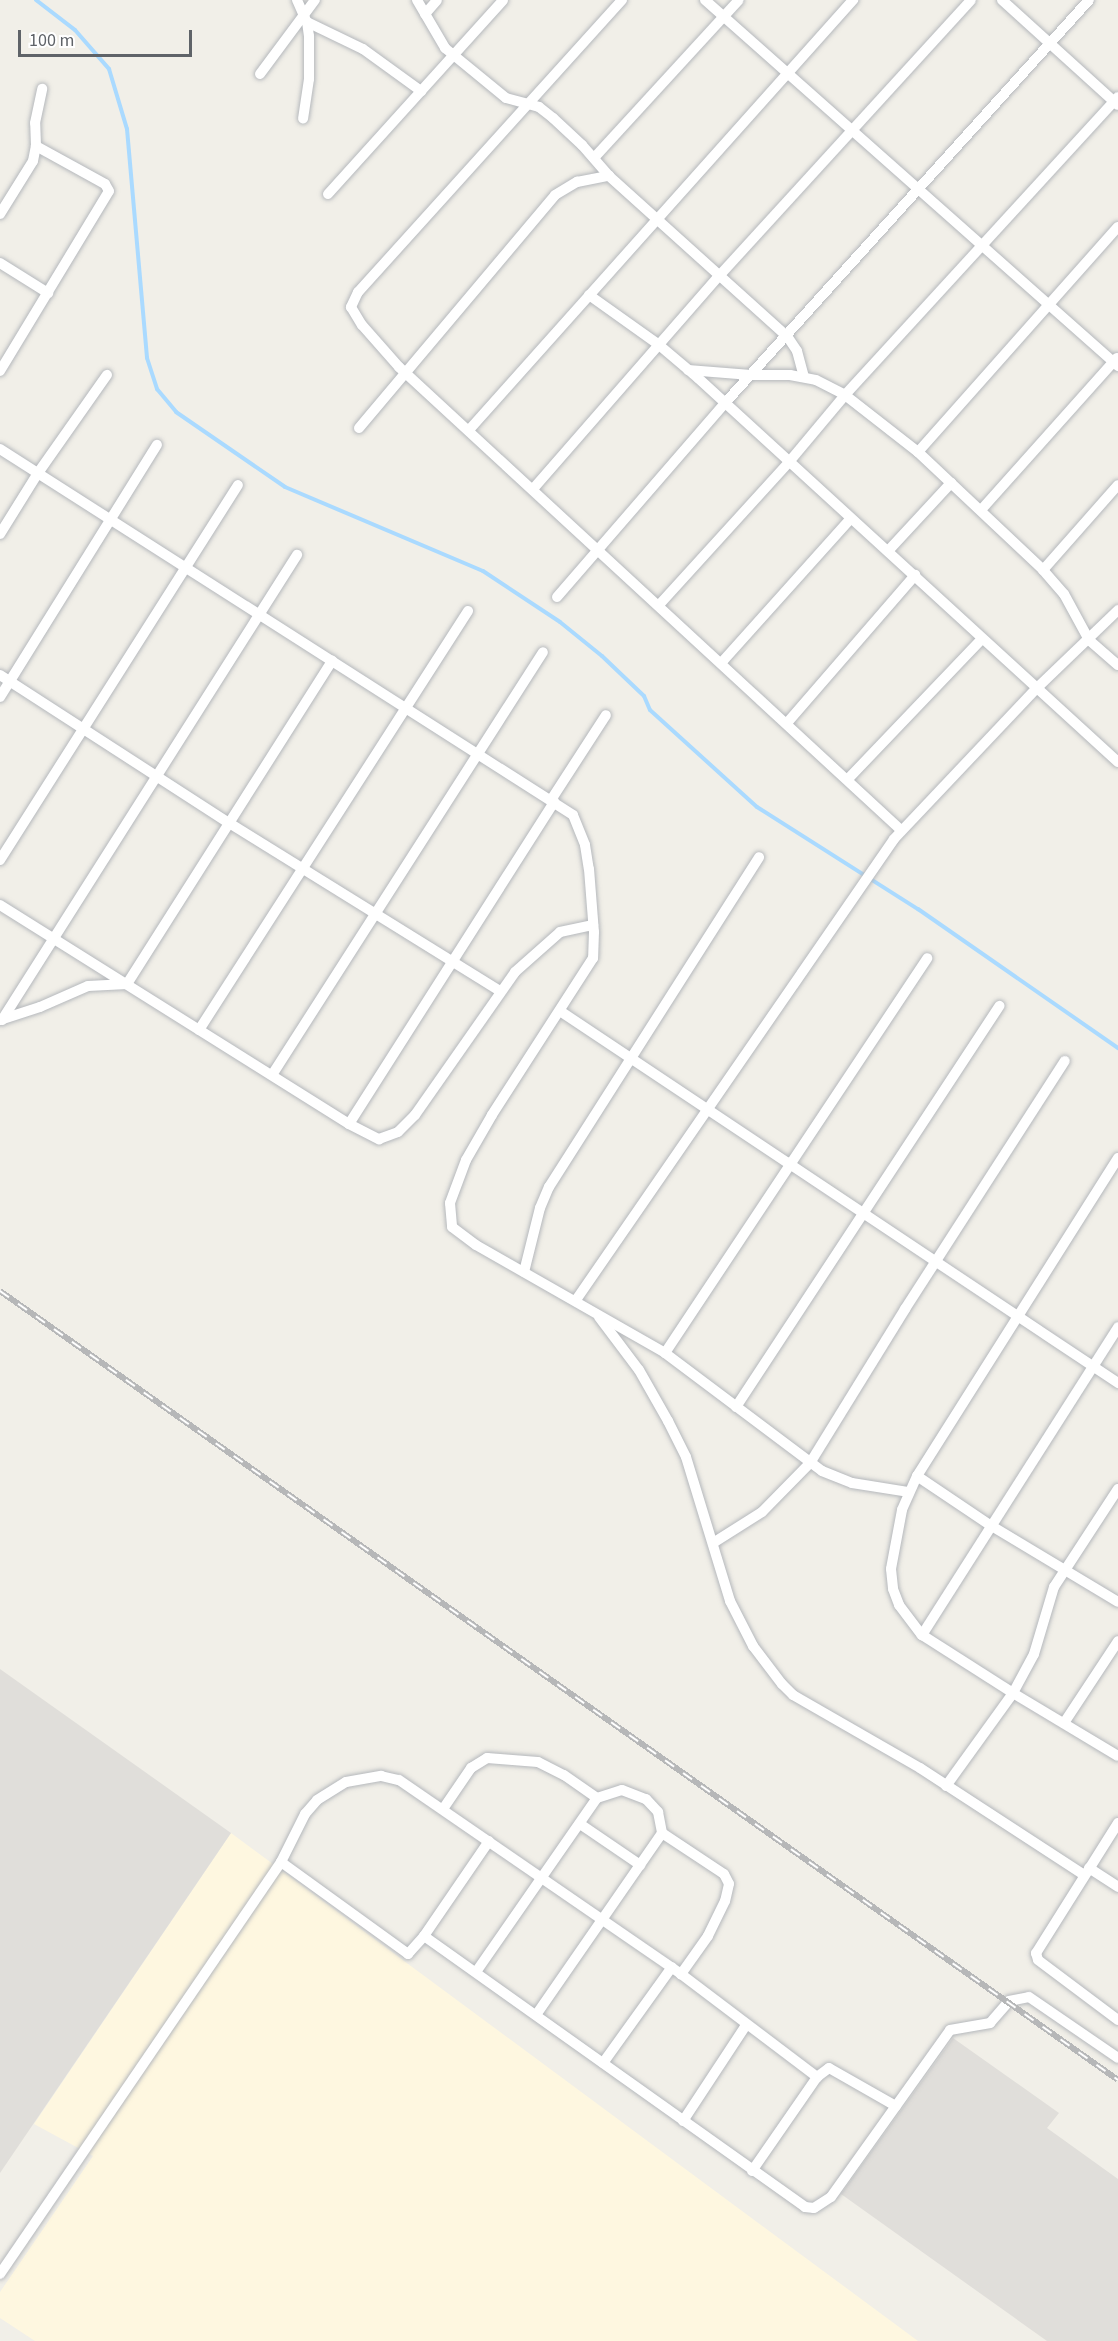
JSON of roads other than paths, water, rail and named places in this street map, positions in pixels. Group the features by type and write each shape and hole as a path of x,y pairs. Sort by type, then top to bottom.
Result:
{"street":[{"path":"260,74 306,19 315,0"},
{"path":"417,0 440,43 453,55 506,98 530,104 552,118 594,158 609,176 787,336 797,351 804,377"},
{"path":"425,14 437,0"},
{"path":"328,194 503,0"},
{"path":"621,0 352,300 353,312 406,374 722,662 902,830"},
{"path":"705,0 981,247 1116,362 981,510"},
{"path":"594,158 739,0"},
{"path":"469,430 853,0"},
{"path":"533,489 720,275 853,132 971,0"},
{"path":"659,605 789,462 845,395 1117,101 1002,0"},
{"path":"557,597 724,403 920,190 1089,0"},
{"path":"295,1 306,19 309,79 303,119"},
{"path":"306,19 369,53 421,91"},
{"path":"0,214 27,171 36,146 35,123 42,89"},
{"path":"0,370 110,189 36,146"},
{"path":"359,428 555,195 577,182 609,176"},
{"path":"918,452 1047,304 1118,227"},
{"path":"0,263 48,293"},
{"path":"589,295 659,345 688,370 1118,762"},
{"path":"688,370 804,377 845,395 918,452 1043,570 1064,594 1089,640 1118,665"},
{"path":"0,534 38,473 107,375"},
{"path":"0,697 5,678 111,520 158,445"},
{"path":"0,449 573,815 580,829 589,869 593,925 591,964 472,1150 458,1176 450,1203 450,1222 457,1232 665,1353 810,1463 852,1483 909,1492"},
{"path":"888,551 951,483"},
{"path":"0,860 238,485"},
{"path":"1043,570 1118,485"},
{"path":"722,662 851,518"},
{"path":"1,1020 297,555"},
{"path":"787,723 915,575"},
{"path":"576,1300 709,1110 883,853 1036,689 1118,610"},
{"path":"199,1030 468,611"},
{"path":"848,779 982,639"},
{"path":"272,1076 480,754 543,652"},
{"path":"127,984 332,661"},
{"path":"5,678 229,823 500,991"},
{"path":"349,1124 606,716"},
{"path":"524,1272 540,1208 549,1187 759,857"},
{"path":"0,905 349,1124 379,1139 398,1132 407,1124 515,972 550,938 571,928 593,925"},
{"path":"665,1353 927,958"},
{"path":"1,1020 88,986 127,984"},
{"path":"736,1407 999,1006"},
{"path":"560,1011 1118,1383"},
{"path":"713,1543 762,1512 810,1463 936,1261 1065,1061"},
{"path":"1118,1158 916,1476 909,1492 894,1550 893,1589 898,1605 922,1635 1118,1756"},
{"path":"595,1312 639,1370 669,1421 686,1457 730,1601 753,1646 782,1684 793,1695 850,1726 1086,1872 1118,1887"},
{"path":"922,1635 1118,1327"},
{"path":"916,1476 990,1525 1118,1602"},
{"path":"946,1786 1013,1693 1034,1654 1048,1601 1064,1570 1118,1489"},
{"path":"1064,1723 1118,1641"},
{"path":"443,1809 471,1768 487,1758 538,1762 597,1798"},
{"path":"0,2274 281,1862 305,1814 317,1800 346,1782 381,1776 399,1780 543,1877 676,1971 817,2077"},
{"path":"476,1972 597,1798 615,1790 638,1795 658,1812 662,1833 724,1875 729,1884 725,1901 708,1936 676,1971 603,2063"},
{"path":"1118,1823 1037,1947 1036,1956 1118,2020"},
{"path":"580,1824 639,1865"},
{"path":"536,2015 662,1833"},
{"path":"281,1862 408,1954 424,1936 489,1840"},
{"path":"424,1936 805,2207 814,2208 831,2197 950,2030 990,2024 1009,2001 1029,1997 1118,2058"},
{"path":"683,2121 746,2025"},
{"path":"752,2171 817,2077 829,2068 896,2106"}],"waterway":[{"path":"36,0 75,30 109,69 127,129 147,358 157,389 176,412 285,487 483,571 560,622 602,656 644,696 650,710 757,807 918,909 1118,1048"}],"railway":[{"path":"0,1291 1118,2080"}]}
